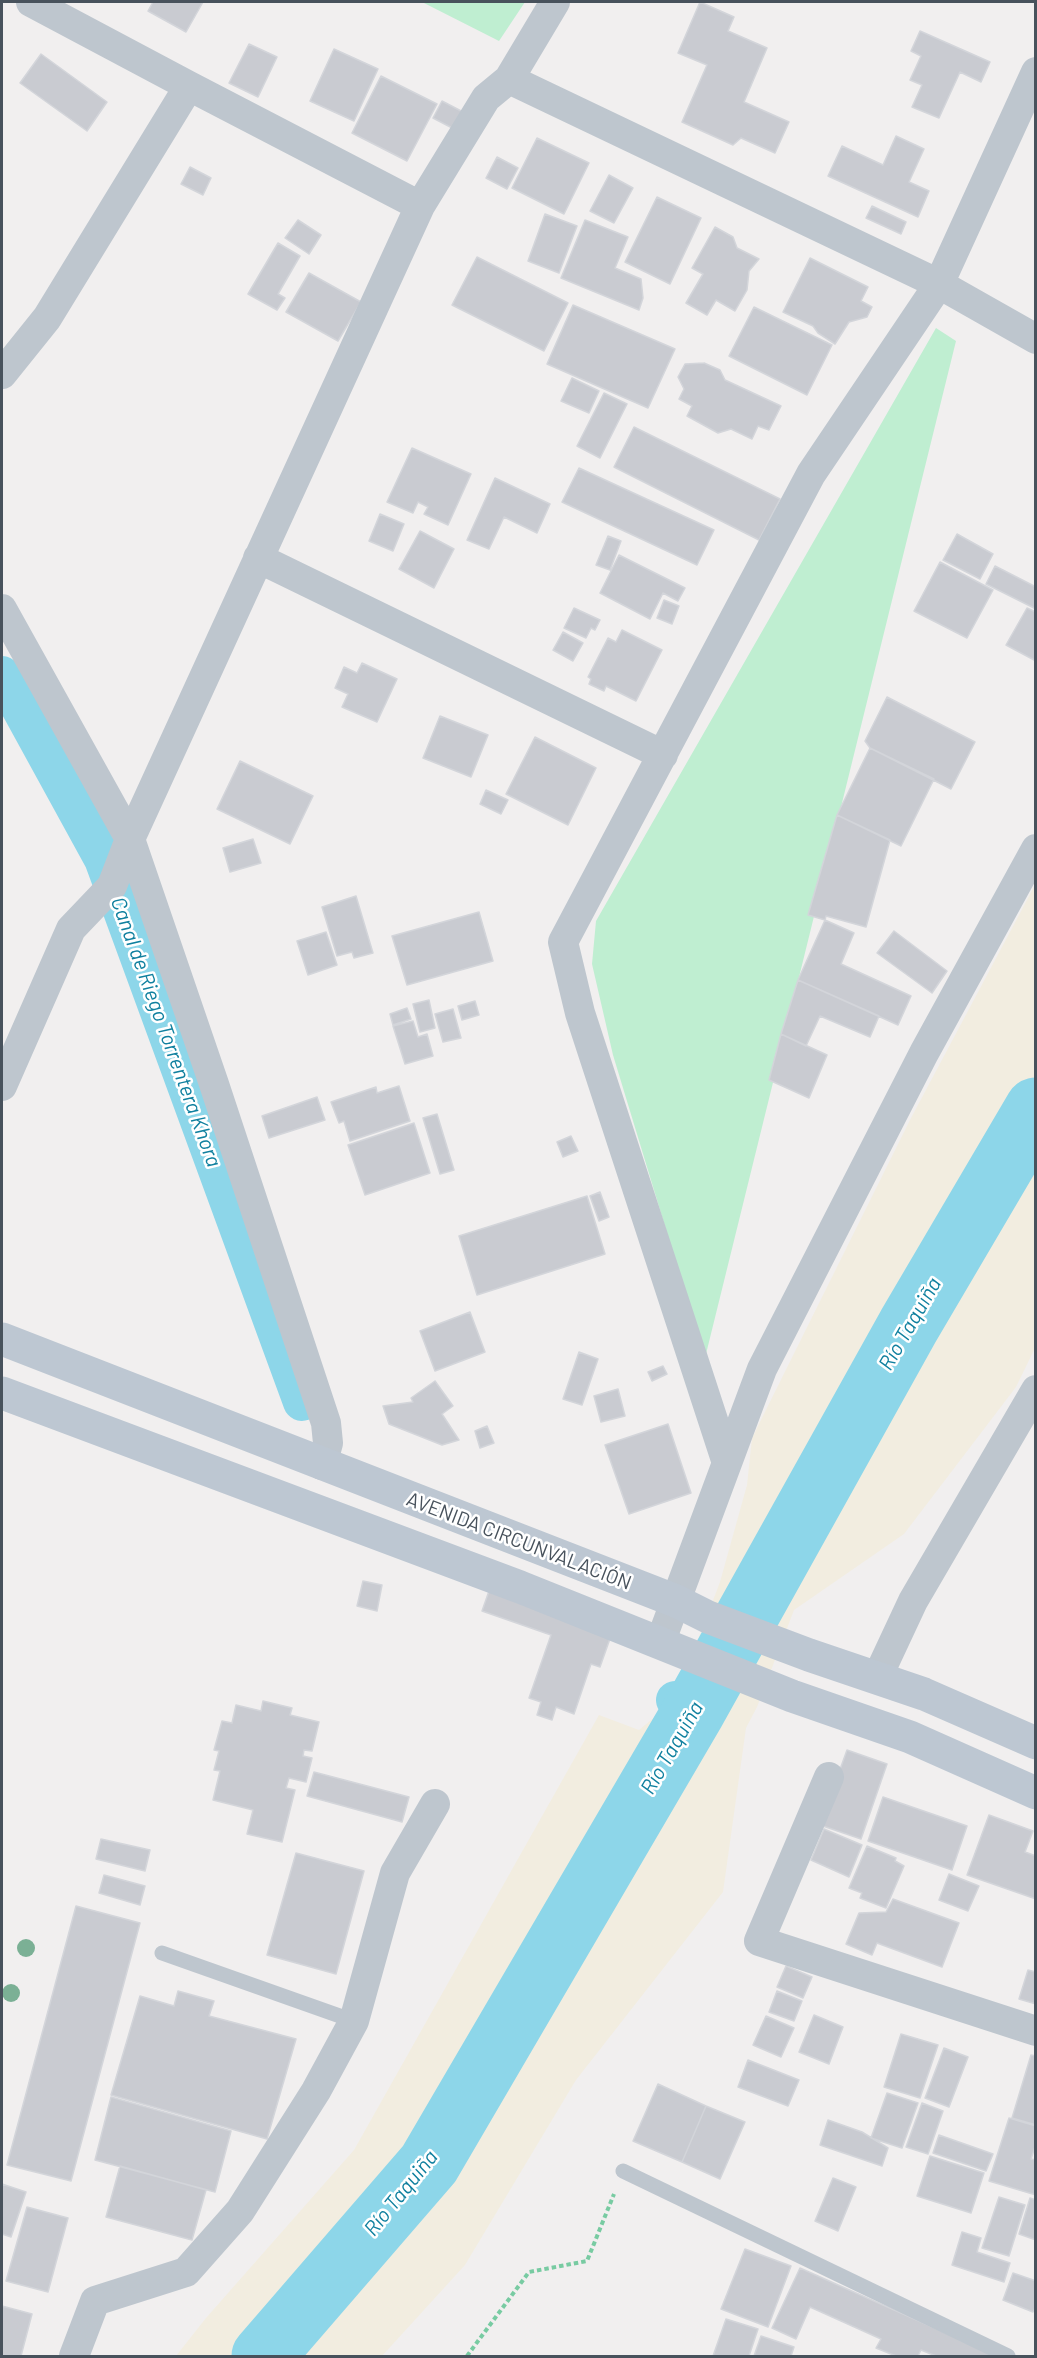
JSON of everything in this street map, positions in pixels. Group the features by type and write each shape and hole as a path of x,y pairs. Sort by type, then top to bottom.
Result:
{"main road":[{"name":"AVENIDA CIRCUNVALACIÓN","path":"2,1339 676,1601 708,1617 924,1694 1035,1743"},
{"path":"2,1393 520,1587 779,1690 910,1737 1035,1793"},
{"path":"779,1690 796,1649"}],"street":[{"path":"31,2 420,206"},
{"path":"2,1086 71,929 112,886 130,839 420,206 486,98 509,79 555,2"},
{"path":"727,1463 580,1013 563,942 812,474 939,284 1035,72"},
{"path":"509,79 939,284 1035,339"},
{"path":"2,374 46,318 189,86"},
{"path":"258,558 663,755"},
{"path":"2,609 130,839 326,1423 328,1443 322,1465"},
{"path":"660,1643 762,1369 924,1053 1035,849"},
{"path":"877,1678 913,1601 1035,1390"},
{"path":"829,1776 759,1941 1035,2031"},
{"path":"74,2356 94,2301 186,2272 240,2211 316,2091 354,2021 395,1873 435,1804"}],"lane":[{"path":"162,1953 354,2021"},
{"path":"623,2171 1008,2356"}],"path":[{"path":"467,2356 529,2272 587,2261 623,2171"}],"green space":[{"path":"422,2 525,2 499,41"},
{"path":"936,328 956,341 705,1358 613,1055 592,964 596,921"}],"sand":[{"path":"1035,885 1035,1348 1016,1387 904,1534 794,1610 757,1707 746,1728 723,1892 576,2080 465,2265 382,2356 176,2356 206,2318 354,2150 599,1715 639,1730 675,1700 720,1582 747,1485 752,1438 911,1118"}],"building":[{"path":"153,2 203,2 186,32 148,11"},
{"path":"700,2 734,17 728,31 767,48 744,102 789,122 775,153 741,138 733,145 682,122 707,65 678,53"},
{"path":"920,31 990,62 981,82 960,72 939,118 912,107 922,85 910,80 921,56 911,51"},
{"path":"249,44 277,57 258,97 229,83"},
{"path":"334,49 378,69 354,121 310,101"},
{"path":"41,54 107,102 87,131 20,83"},
{"path":"381,76 437,104 407,161 352,133"},
{"path":"442,101 465,113 456,130 433,118"},
{"path":"896,136 924,149 909,182 929,191 918,217 828,176 842,146 883,165"},
{"path":"537,138 589,163 564,214 512,188"},
{"path":"497,157 518,168 507,189 486,178"},
{"path":"190,167 211,178 203,195 181,184"},
{"path":"609,175 633,188 614,223 590,211"},
{"path":"657,197 701,218 670,284 625,262"},
{"path":"872,206 906,222 901,234 866,218"},
{"path":"545,214 577,226 559,273 528,261"},
{"path":"298,220 321,235 309,254 285,238"},
{"path":"585,220 628,237 615,268 641,279 643,298 639,310 561,278"},
{"path":"715,227 733,237 737,248 759,259 749,271 747,290 735,311 716,300 707,315 686,303 703,274 692,268"},
{"path":"278,243 300,256 278,294 285,298 277,310 248,294"},
{"path":"477,257 568,303 544,351 452,305"},
{"path":"810,258 868,287 861,301 872,307 867,317 849,322 835,344 818,333 813,326 783,312"},
{"path":"309,273 361,302 338,341 286,312"},
{"path":"573,305 675,349 648,408 547,364"},
{"path":"754,307 832,345 807,395 729,356"},
{"path":"704,363 720,370 725,380 781,406 769,430 758,426 752,439 731,429 718,433 687,416 692,406 679,399 684,389 678,377 685,364"},
{"path":"572,378 599,391 589,413 561,401"},
{"path":"604,393 627,404 600,458 577,446"},
{"path":"634,427 780,499 759,540 614,467"},
{"path":"412,448 471,474 448,525 424,514 428,507 418,502 413,513 387,502"},
{"path":"579,468 714,530 697,565 562,502"},
{"path":"495,478 550,504 537,533 504,517 489,549 467,540"},
{"path":"380,514 404,524 393,551 369,541"},
{"path":"420,531 454,549 434,588 399,569"},
{"path":"957,534 993,554 980,579 943,560"},
{"path":"608,536 621,541 610,570 596,565"},
{"path":"619,555 685,588 678,601 663,593 650,619 600,593"},
{"path":"940,562 993,590 967,638 914,611"},
{"path":"995,566 1036,587 1036,609 986,584"},
{"path":"664,600 679,606 672,624 657,618"},
{"path":"574,608 600,620 595,630 591,628 586,638 564,628"},
{"path":"1027,608 1036,612 1036,661 1006,645"},
{"path":"622,630 662,650 636,701 606,686 604,691 589,684 591,679 588,677 608,638 616,642"},
{"path":"563,632 583,643 573,661 553,650"},
{"path":"362,663 397,679 377,722 342,707 348,694 335,688 344,667 357,673"},
{"path":"887,697 975,742 951,789 870,748 865,741"},
{"path":"440,716 488,735 471,777 423,758"},
{"path":"535,737 596,768 568,825 506,794"},
{"path":"870,748 934,779 901,846 837,815"},
{"path":"240,761 313,796 290,844 217,809"},
{"path":"486,790 508,800 501,814 480,804"},
{"path":"837,815 890,840 866,927 826,916 825,920 808,915"},
{"path":"253,839 261,863 230,872 223,848"},
{"path":"356,896 373,953 354,958 352,952 337,956 322,907"},
{"path":"479,912 493,961 407,985 392,936"},
{"path":"825,920 854,933 841,964 911,996 898,1025 798,980"},
{"path":"894,931 947,971 932,993 877,953"},
{"path":"326,932 337,965 308,975 297,941"},
{"path":"798,980 879,1016 870,1037 820,1016 806,1046 781,1034"},
{"path":"429,1000 435,1028 420,1032 413,1004"},
{"path":"475,1001 479,1015 462,1020 458,1006"},
{"path":"407,1008 411,1019 393,1025 390,1014"},
{"path":"453,1009 461,1038 443,1042 435,1014"},
{"path":"413,1021 418,1037 427,1034 433,1056 405,1064 393,1026"},
{"path":"781,1034 827,1055 809,1098 769,1080"},
{"path":"399,1086 410,1121 350,1141 344,1121 339,1123 331,1102 376,1087 377,1093"},
{"path":"317,1097 325,1120 269,1138 262,1116"},
{"path":"437,1114 454,1170 440,1174 423,1118"},
{"path":"414,1123 430,1173 365,1195 348,1145"},
{"path":"571,1136 578,1151 563,1157 557,1142"},
{"path":"600,1192 609,1217 599,1221 590,1196"},
{"path":"587,1196 605,1254 477,1295 459,1236"},
{"path":"470,1312 485,1352 435,1371 420,1331"},
{"path":"579,1352 598,1359 582,1405 563,1399"},
{"path":"663,1366 667,1374 652,1381 648,1372"},
{"path":"435,1381 453,1406 442,1414 459,1440 442,1445 389,1424 383,1406 413,1402 411,1398"},
{"path":"618,1389 625,1416 601,1422 594,1396"},
{"path":"668,1424 691,1493 629,1514 605,1445"},
{"path":"487,1426 494,1443 480,1448 475,1431"},
{"path":"363,1581 382,1585 377,1611 357,1606"},
{"path":"489,1591 612,1633 600,1667 591,1664 574,1714 556,1707 552,1720 537,1715 541,1702 529,1698 551,1635 482,1611"},
{"path":"263,1701 292,1708 290,1715 319,1722 312,1751 304,1750 303,1756 312,1758 306,1782 289,1778 286,1788 295,1790 282,1842 247,1834 253,1810 213,1800 220,1771 214,1770 219,1751 214,1750 222,1721 232,1723 236,1705 261,1711"},
{"path":"847,1750 887,1764 861,1839 820,1825"},
{"path":"314,1772 409,1797 402,1822 307,1796"},
{"path":"883,1797 967,1826 952,1870 868,1841"},
{"path":"989,1815 1033,1831 1025,1852 1036,1856 1036,1899 967,1875"},
{"path":"824,1829 862,1845 849,1877 811,1860"},
{"path":"101,1839 150,1850 145,1871 96,1859"},
{"path":"867,1846 896,1858 895,1861 904,1866 886,1908 860,1898 862,1893 849,1888"},
{"path":"296,1853 364,1871 336,1974 267,1955"},
{"path":"949,1874 979,1886 968,1911 939,1900"},
{"path":"104,1875 145,1886 140,1905 99,1893"},
{"path":"893,1899 959,1923 942,1967 877,1943 872,1955 846,1944 859,1913 886,1912"},
{"path":"76,1906 140,1923 71,2181 7,2165"},
{"path":"786,1966 812,1977 803,1998 777,1987"},
{"path":"1028,1970 1036,1972 1036,2004 1019,1999"},
{"path":"178,1991 214,2001 209,2016 296,2039 267,2139 111,2095 140,1996 174,2006"},
{"path":"777,1991 802,2001 794,2021 769,2012"},
{"path":"814,2015 843,2027 829,2064 799,2052"},
{"path":"766,2016 794,2028 781,2057 753,2045"},
{"path":"901,2034 938,2045 920,2098 884,2087"},
{"path":"944,2048 968,2057 949,2107 925,2098"},
{"path":"1031,2055 1036,2056 1036,2125 1012,2118"},
{"path":"748,2060 799,2080 788,2106 738,2087"},
{"path":"658,2084 706,2106 682,2162 633,2141"},
{"path":"887,2093 918,2103 902,2148 871,2138"},
{"path":"111,2097 231,2131 215,2192 95,2160"},
{"path":"922,2103 943,2111 928,2154 906,2147"},
{"path":"706,2106 745,2122 720,2179 682,2162"},
{"path":"1009,2118 1036,2126 1036,2144 1031,2159 1036,2160 1036,2195 989,2181"},
{"path":"828,2120 862,2132 888,2148 882,2166 820,2145"},
{"path":"939,2135 993,2154 986,2171 933,2153"},
{"path":"930,2156 984,2173 971,2213 917,2196"},
{"path":"120,2166 206,2190 192,2240 106,2217"},
{"path":"833,2178 856,2187 838,2231 815,2221"},
{"path":"2,2184 26,2192 11,2237 2,2234"},
{"path":"999,2197 1025,2205 1009,2256 982,2248"},
{"path":"1030,2198 1036,2200 1036,2240 1019,2234"},
{"path":"27,2207 68,2218 48,2292 6,2281"},
{"path":"962,2232 981,2238 977,2252 1010,2263 1004,2282 952,2265"},
{"path":"745,2249 791,2266 768,2327 721,2309"},
{"path":"800,2268 993,2354 991,2356 936,2356 921,2350 918,2356 896,2356 876,2348 881,2339 810,2307 796,2339 772,2328"},
{"path":"1013,2273 1036,2281 1036,2306 1033,2312 1003,2300"},
{"path":"2,2306 32,2314 21,2356 2,2356"},
{"path":"726,2319 758,2329 749,2356 713,2356"},
{"path":"761,2336 794,2347 791,2356 754,2356"}],"waterway":[{"name":"Canal de Riego Torrentera Khora","path":"2,675 103,859 302,1402"},
{"name":"Río Taquiña","path":"263,2356 429,2164 694,1711 909,1325 1036,1109"},
{"path":"675,1700 694,1711"}]}
